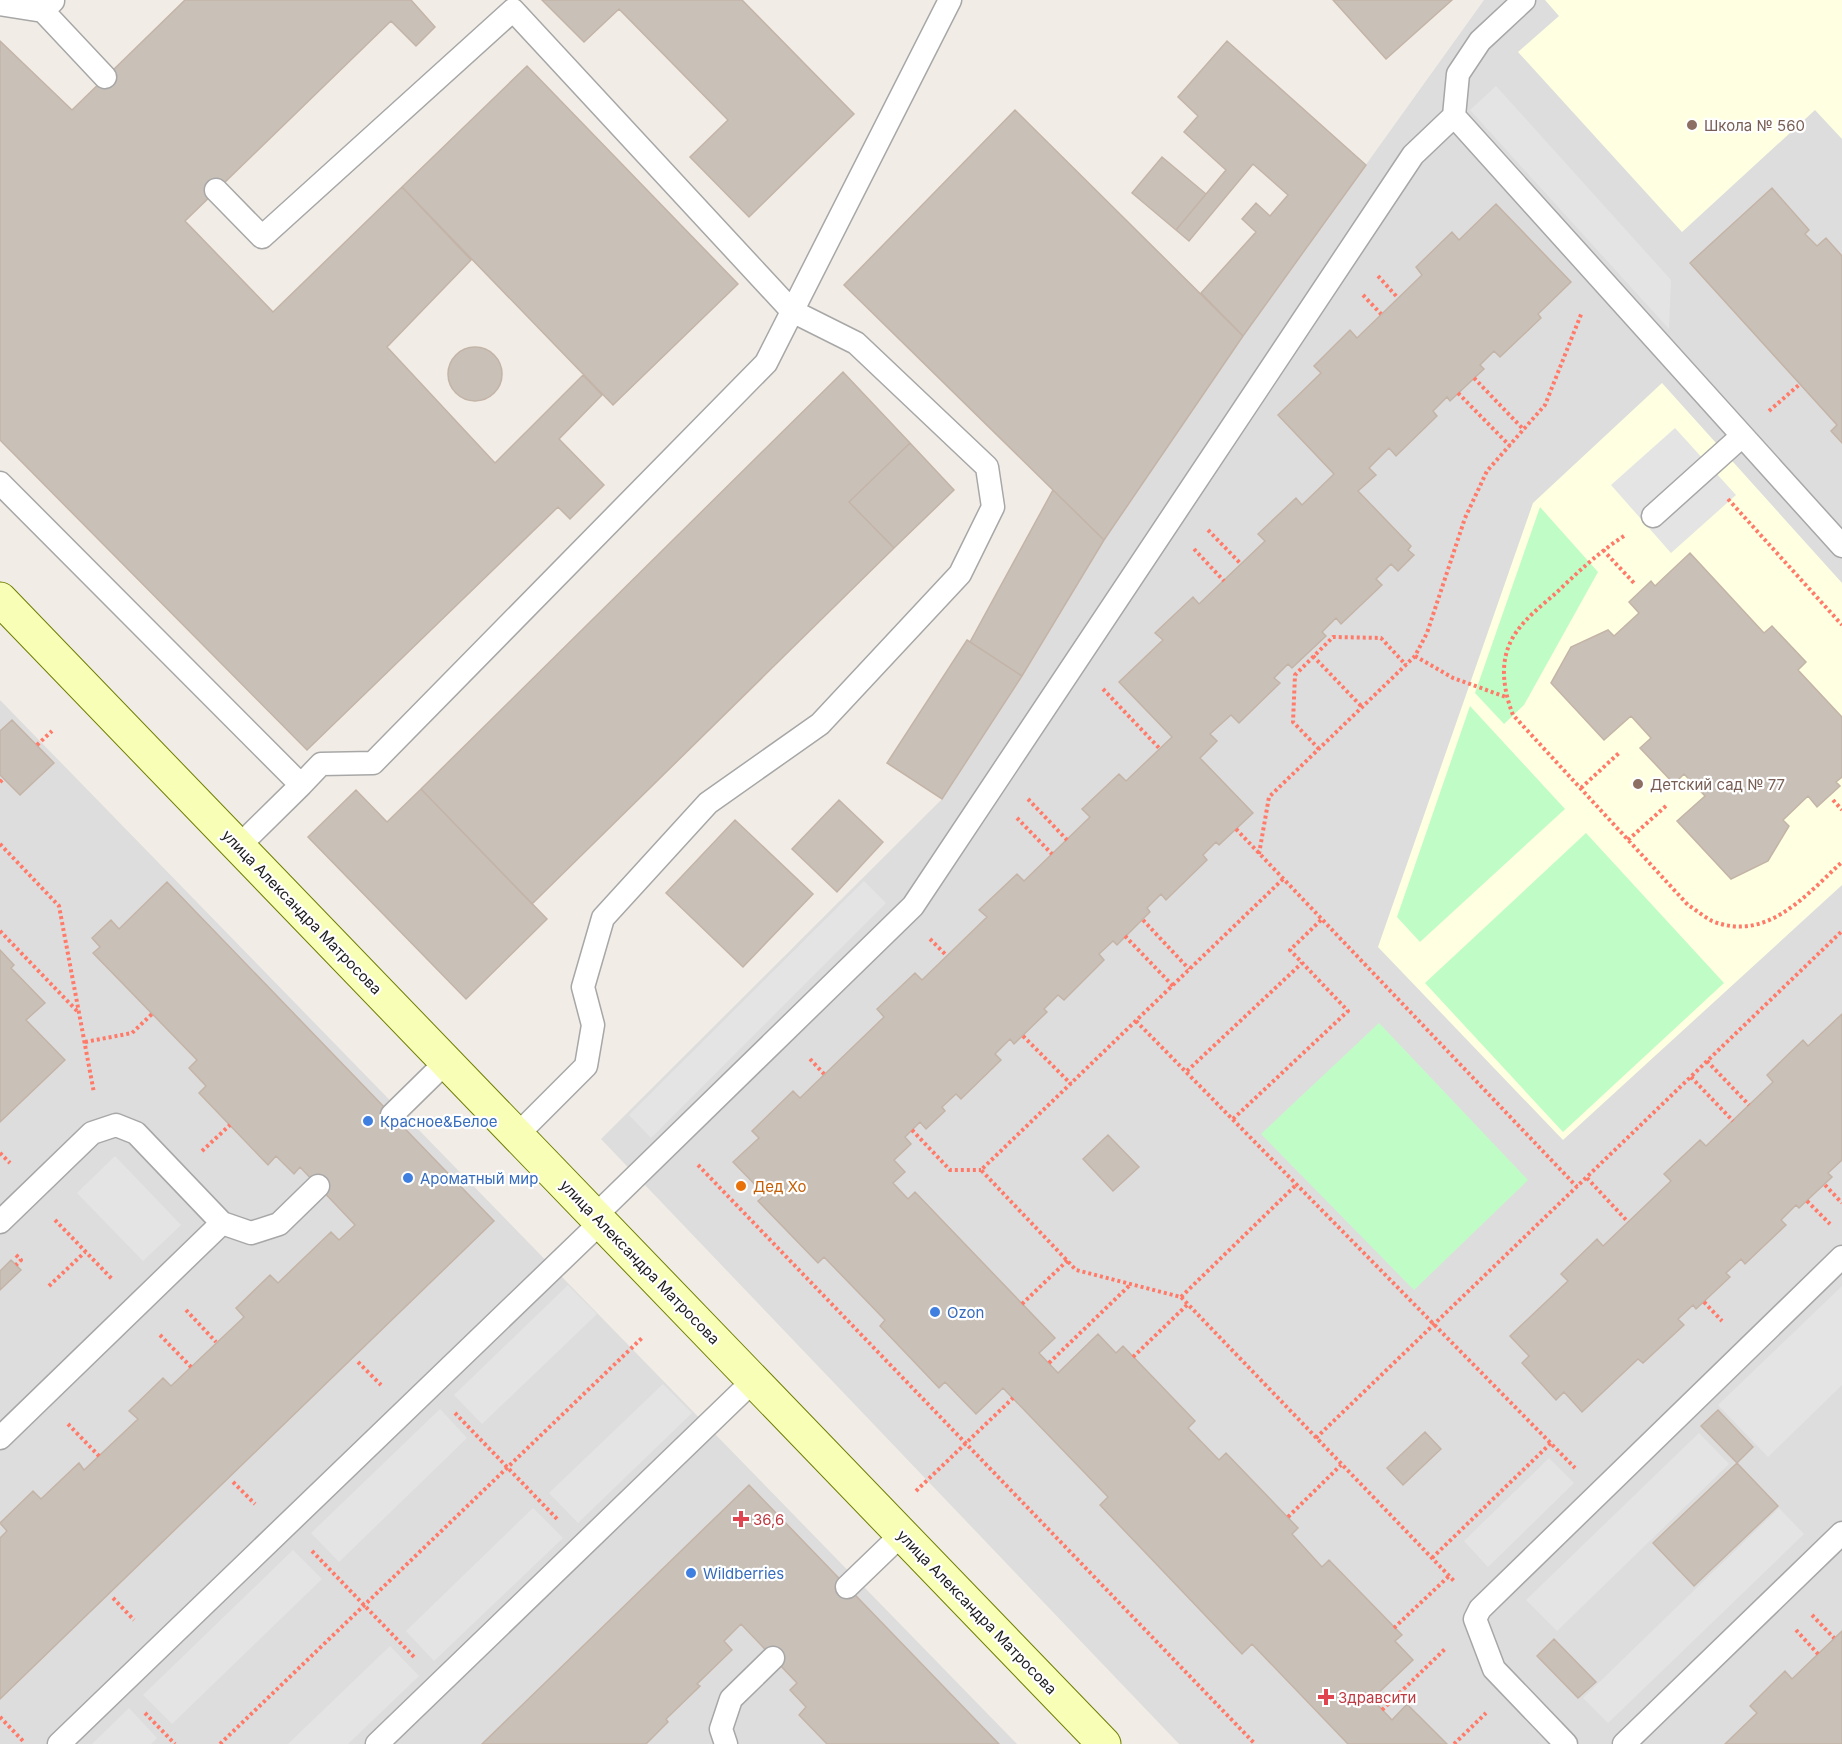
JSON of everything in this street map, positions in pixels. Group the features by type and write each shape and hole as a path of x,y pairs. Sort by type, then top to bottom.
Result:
{"street":[{"name":"улица Александра Матросова","path":"0,599 1104,1744"}],"lane":[{"path":"238,846 321,764 372,763 766,363 950,0"},
{"path":"59,1744 430,1386 913,906 1413,155 1454,116 1458,74 1480,41 1524,0"},
{"path":"0,4 48,6 105,78"},
{"path":"216,190 262,237 513,10 792,310 856,343 987,467 993,507 960,574 820,723 708,803 603,918 583,987 593,1025 586,1066 517,1135"},
{"path":"1454,116 1842,546"},
{"path":"1653,516 1742,436"},
{"path":"0,483 301,785"},
{"path":"392,1115 446,1062"},
{"path":"0,1222 92,1133 116,1125 136,1133 222,1223 250,1233 279,1224 318,1186"},
{"path":"0,1438 222,1223"},
{"path":"1566,1744 1494,1670 1478,1614 1842,1257"},
{"path":"377,1744 754,1380"},
{"path":"1624,1744 1842,1533"},
{"path":"846,1587 902,1534"},
{"path":"726,1744 721,1729 731,1699 773,1658"}],"path":[{"path":"1375,273 1398,298"},
{"path":"1361,292 1382,314"},
{"path":"1259,854 1269,797 1415,656 1427,633 1466,518 1487,471 1545,405 1583,310"},
{"path":"1474,378 1524,430"},
{"path":"1790,392 1800,384"},
{"path":"1458,393 1510,446"},
{"path":"1703,471 1842,626"},
{"path":"1205,526 1241,564"},
{"path":"1192,547 1224,581"},
{"path":"1603,550 1634,584"},
{"path":"1590,562 1521,625 1508,647 1503,672 1506,697 1514,715 1688,905 1712,921 1738,927 1766,923 1790,910 1842,862"},
{"path":"1319,748 1293,722 1295,675 1313,656 1333,637 1381,638 1406,665"},
{"path":"1317,644 1322,649"},
{"path":"1313,656 1362,707"},
{"path":"1415,656 1453,678 1506,697"},
{"path":"1301,660 1305,665"},
{"path":"1099,686 1160,749"},
{"path":"37,746 52,731"},
{"path":"1581,788 1620,752"},
{"path":"1026,797 1067,840"},
{"path":"1833,800 1842,810"},
{"path":"1628,840 1668,804"},
{"path":"1013,815 1052,854"},
{"path":"1236,829 1577,1187"},
{"path":"0,844 59,906 96,1104 116,1125"},
{"path":"912,1130 950,1170 981,1170 1283,879"},
{"path":"1233,1119 1348,1011 1290,950 1322,919"},
{"path":"1143,920 1190,969"},
{"path":"0,931 79,1013"},
{"path":"1316,1438 1842,931"},
{"path":"927,936 947,956"},
{"path":"1125,936 1173,986"},
{"path":"1187,1071 1302,963"},
{"path":"85,1042 132,1033 152,1014"},
{"path":"1136,1021 1599,1493"},
{"path":"1023,1036 1071,1084"},
{"path":"1707,1061 1749,1105"},
{"path":"1690,1077 1732,1121"},
{"path":"675,1140 1255,1744"},
{"path":"981,1170 1076,1270 1181,1297 1449,1576 1478,1614 1382,1710"},
{"path":"1587,1178 1628,1222"},
{"path":"1181,1297 1297,1184"},
{"path":"1825,1185 1842,1203"},
{"path":"29,1193 86,1251 191,1367"},
{"path":"1807,1201 1831,1225"},
{"path":"49,1286 86,1251"},
{"path":"1022,1304 1068,1260"},
{"path":"160,1283 216,1342"},
{"path":"1049,1363 1131,1284"},
{"path":"1704,1302 1726,1326"},
{"path":"1133,1357 1188,1304"},
{"path":"220,1744 643,1337"},
{"path":"358,1362 382,1386"},
{"path":"430,1386 582,1546"},
{"path":"42,1397 99,1456"},
{"path":"915,1491 1013,1398"},
{"path":"1432,1558 1551,1443"},
{"path":"1288,1516 1341,1465"},
{"path":"234,1482 257,1506"},
{"path":"287,1525 440,1683"},
{"path":"1394,1628 1449,1576"},
{"path":"113,1598 137,1623"},
{"path":"119,1686 175,1744"},
{"path":"1454,1744 1512,1688"},
{"path":"0,1717 19,1737"}],"shaded area":[{"path":"1484,0 1842,0 1842,1744 1179,1744 601,1139 942,799 1022,676 1104,540 1243,336"},
{"name":"Школа № 560","path":"1545,0 1842,0 1842,139 1815,110 1682,232 1518,52 1559,16"},
{"path":"1496,86 1671,280 1669,329 1470,110"},
{"name":"Детский сад № 77","path":"1662,383 1842,583 1842,885 1563,1140 1378,947 1533,503"},
{"path":"1675,428 1736,495 1671,553 1611,485"},
{"path":"0,700 1017,1744 0,1744"},
{"path":"864,881 886,903 651,1138 629,1115"},
{"path":"115,1156 181,1225 143,1261 77,1193"},
{"path":"568,1285 597,1314 482,1424 454,1395"},
{"path":"1842,1286 1842,1385 1768,1457 1718,1405"},
{"path":"663,1384 692,1413 578,1523 549,1493"},
{"path":"440,1409 467,1438 339,1562 311,1533"},
{"path":"1699,1433 1729,1464 1557,1631 1526,1600"},
{"path":"1549,1458 1574,1483 1488,1567 1464,1541"},
{"path":"533,1508 563,1538 434,1661 406,1631"},
{"path":"1779,1508 1804,1534 1608,1723 1583,1698"},
{"path":"293,1550 322,1579 172,1724 143,1695"},
{"path":"390,1646 419,1676 348,1744 288,1744"},
{"path":"129,1708 157,1738 151,1744 92,1744"}],"green space":[{"path":"1540,507 1598,572 1524,705 1504,724 1475,693"},
{"path":"1470,706 1565,809 1420,942 1397,917"},
{"path":"1586,833 1724,983 1563,1132 1425,983"},
{"path":"1379,1023 1528,1180 1414,1290 1261,1134"}],"building":[{"path":"185,0 411,0 435,27 416,46 391,21 185,221 273,312 402,187 471,260 387,347 495,463 583,375 602,395 559,439 604,485 570,519 558,507 307,750 0,440 0,41 72,110"},
{"path":"542,0 742,0 854,114 749,217 690,157 728,120 619,9 584,42"},
{"path":"1333,0 1452,0 1386,59"},
{"path":"1227,41 1366,165 1243,336 1201,293 1256,232 1242,219 1256,203 1270,216 1288,195 1253,164 1189,241 1176,230 1226,170 1184,132 1198,116 1178,97"},
{"path":"527,66 738,284 613,405 402,187"},
{"path":"1015,110 1243,336 1104,540 844,285"},
{"path":"1162,157 1206,194 1176,230 1132,193"},
{"path":"1772,188 1809,230 1805,234 1817,246 1826,238 1842,256 1842,443 1831,431 1837,425 1690,263"},
{"path":"1496,204 1571,282 1538,314 1541,318 1500,357 1494,351 1480,365 1484,369 1450,401 1447,397 1433,411 1437,416 1396,456 1389,448 1369,468 1376,475 1358,491 1411,546 1408,550 1414,555 1398,571 1391,564 1376,579 1382,585 1341,624 1336,618 1322,632 1326,636 1292,668 1288,664 1274,678 1280,683 1239,723 1231,715 1210,734 1217,741 1200,758 1253,813 1219,845 1216,842 1203,855 1207,860 1166,900 1161,894 1147,908 1150,912 1117,945 1113,941 1099,954 1104,960 1064,1000 1058,995 1044,1009 1047,1012 1014,1044 1010,1039 995,1054 1001,1060 961,1099 956,1094 942,1107 945,1111 926,1129 920,1122 905,1137 911,1144 894,1160 905,1172 893,1183 908,1199 915,1192 1055,1338 1039,1353 1058,1373 1098,1334 1116,1353 1123,1346 1195,1421 1188,1428 1219,1460 1226,1453 1298,1528 1292,1534 1322,1567 1329,1560 1402,1635 1395,1641 1413,1660 1372,1699 1392,1720 1407,1704 1447,1744 1348,1744 1252,1644 1242,1654 1100,1505 1108,1497 1003,1388 976,1414 945,1382 939,1388 880,1326 885,1320 824,1257 818,1263 758,1201 765,1195 733,1162 759,1138 752,1131 793,1091 800,1098 884,1017 877,1009 915,973 922,980 987,917 979,910 1017,874 1024,881 1090,817 1082,809 1119,774 1126,781 1172,737 1119,682 1163,640 1155,633 1193,597 1199,604 1265,541 1258,534 1296,498 1302,505 1334,474 1278,415 1321,373 1314,366 1350,330 1357,338 1422,275 1416,267 1452,232 1459,240"},
{"path":"475,347 485,349 494,355 500,364 502,374 500,384 494,393 485,399 475,401 465,399 456,393 450,384 448,374 450,364 456,355 465,349"},
{"path":"843,372 910,443 849,502 894,548 532,904 421,789"},
{"path":"910,443 954,490 894,548 849,502"},
{"path":"1053,490 1104,540 1022,676 970,642"},
{"path":"1690,553 1764,633 1772,626 1806,662 1798,670 1842,717 1842,777 1836,782 1840,786 1817,807 1808,796 1783,820 1789,826 1768,861 1731,879 1677,821 1705,796 1684,774 1674,784 1640,748 1651,738 1631,716 1604,740 1551,683 1571,647 1608,630 1614,636 1639,613 1629,602 1651,581 1655,586"},
{"path":"967,640 1022,676 942,799 887,763"},
{"path":"12,720 54,763 20,795 0,775 0,731"},
{"path":"421,789 547,919 466,999 308,837 356,790 387,822"},
{"path":"839,800 883,842 837,892 792,849"},
{"path":"735,820 813,894 743,967 666,893"},
{"path":"167,882 494,1221 0,1699 0,1538 7,1531 0,1523 33,1491 41,1499 79,1463 84,1470 138,1419 129,1411 163,1378 171,1386 244,1317 236,1308 270,1275 278,1283 331,1232 339,1240 355,1225 300,1167 294,1174 276,1156 268,1165 199,1093 206,1086 189,1068 197,1060 93,953 100,947 92,938 111,920 119,929"},
{"path":"0,950 14,965 11,968 45,1003 26,1020 65,1060 0,1122"},
{"path":"1842,1014 1842,1160 1828,1173 1832,1177 1799,1208 1796,1205 1781,1220 1786,1225 1745,1264 1741,1259 1726,1273 1730,1277 1696,1309 1693,1305 1678,1319 1684,1325 1643,1363 1638,1359 1582,1412 1564,1392 1556,1400 1522,1363 1529,1356 1510,1336 1568,1281 1561,1274 1597,1239 1603,1246 1671,1181 1664,1174 1700,1140 1706,1146 1773,1082 1767,1075 1803,1040 1808,1046"},
{"path":"1108,1135 1139,1167 1113,1191 1083,1159"},
{"path":"11,1260 21,1270 0,1290 0,1271"},
{"path":"1718,1410 1753,1447 1737,1463 1701,1426"},
{"path":"1425,1432 1441,1449 1403,1485 1387,1468"},
{"path":"1737,1463 1778,1506 1694,1586 1653,1543"},
{"path":"749,1485 999,1744 827,1744 799,1715 806,1707 790,1690 797,1683 741,1624 724,1641 732,1650 697,1684 700,1686 666,1719 668,1722 646,1744 482,1744"},
{"path":"1842,1631 1842,1744 1725,1744 1757,1713 1750,1706 1785,1671 1792,1679"},
{"path":"1554,1639 1596,1682 1578,1698 1537,1656"}],"place":[{"name":"Школа № 560","path":"1692,125"},
{"name":"Детский сад № 77","path":"1638,784"},
{"name":"Красное&Белое","path":"368,1121"},
{"name":"Ароматный мир","path":"408,1178"},
{"name":"Дед Хо","path":"741,1186"},
{"name":"Ozon","path":"935,1312"},
{"name":"36,6","path":"741,1519"},
{"name":"Wildberries","path":"691,1573"},
{"name":"Здравсити","path":"1326,1697"}]}
